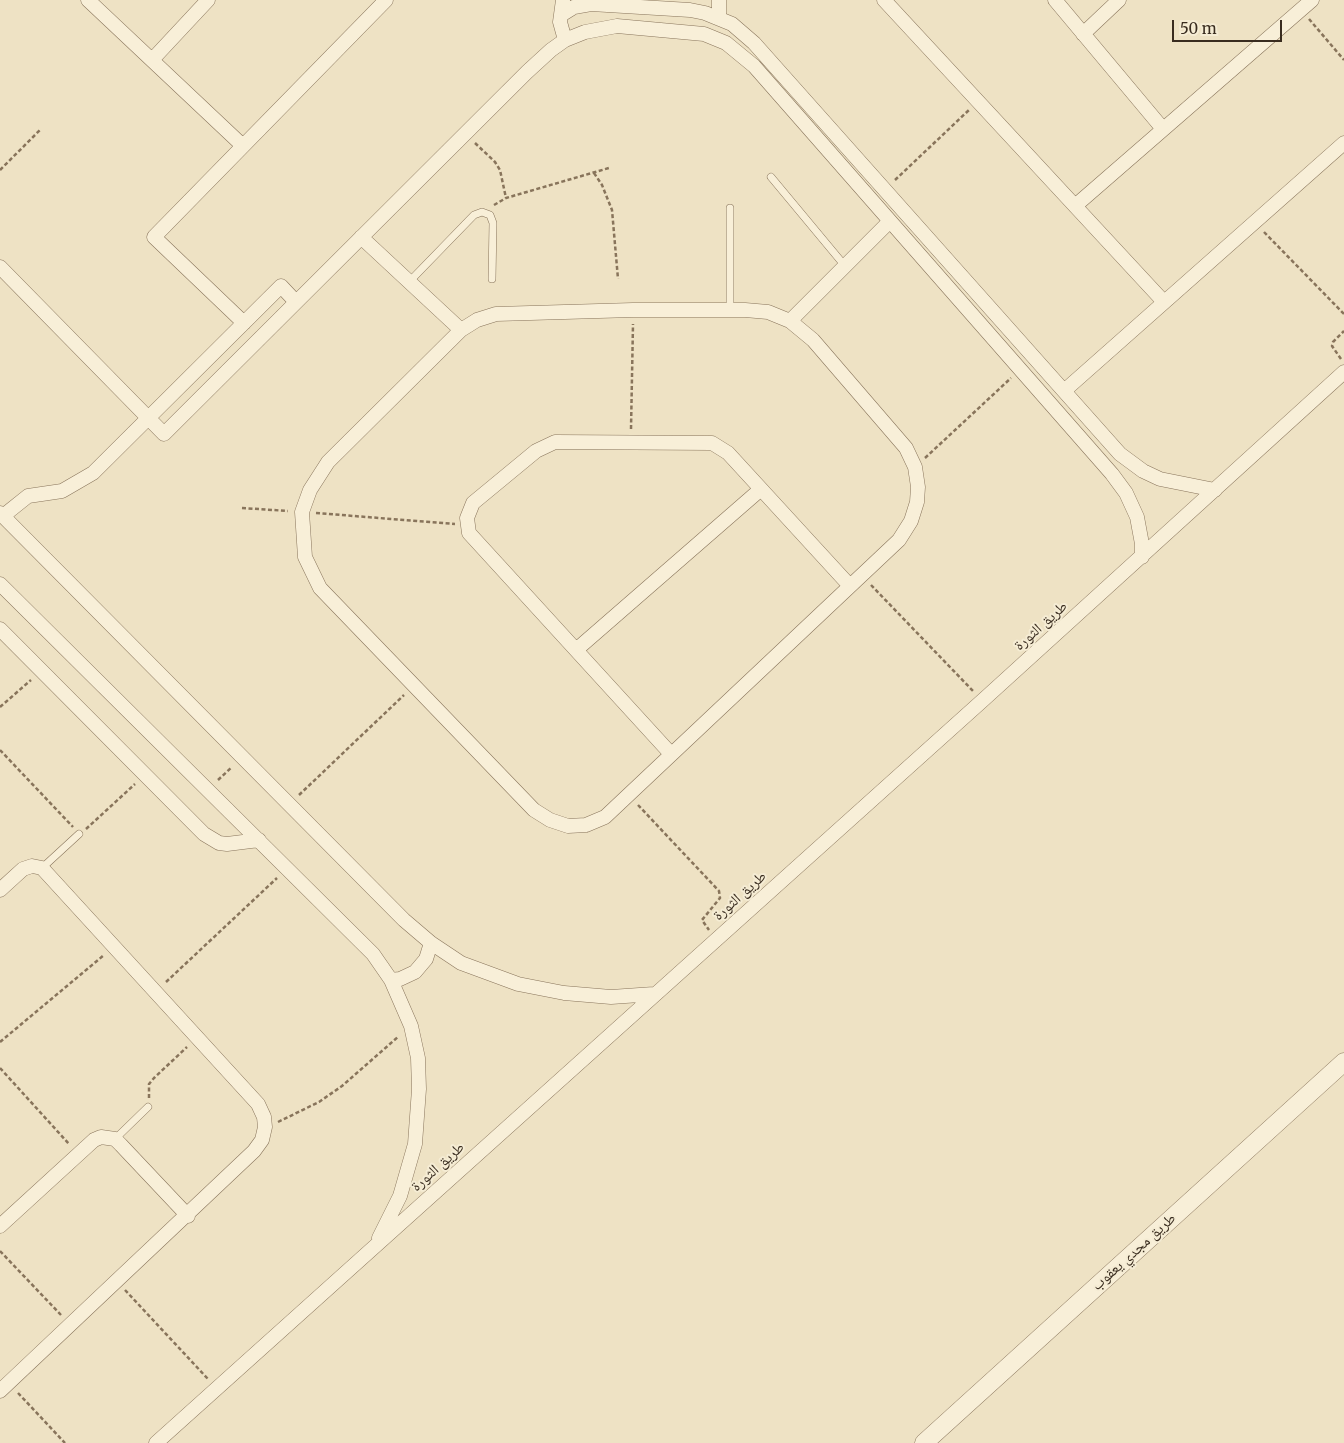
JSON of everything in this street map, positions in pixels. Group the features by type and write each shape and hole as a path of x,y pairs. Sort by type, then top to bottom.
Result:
{"street":[{"path":"88,0 243,146"},
{"path":"152,60 208,0"},
{"path":"244,323 154,238 386,0"},
{"path":"563,0 560,15 561,29 565,40"},
{"path":"719,0 719,17"},
{"path":"884,0 1164,302"},
{"path":"1055,0 1163,129"},
{"path":"1083,34 1119,0"},
{"path":"1074,206 1312,0"},
{"path":"560,15 574,7 590,2 690,10 719,17 744,32 1120,454 1143,471 1160,479 1215,490"},
{"path":"590,2 599,16 601,28"},
{"path":"0,267 164,434 539,60 565,40 601,28 632,26 692,32 715,38 736,50 750,62 1106,467 1132,504 1140,530 1142,558"},
{"path":"806,125 819,116"},
{"path":"1064,392 1344,143"},
{"path":"790,320 890,222"},
{"path":"361,237 461,330"},
{"path":"937,274 950,263"},
{"path":"296,302 282,286 83,480 51,494 28,496 2,514 242,758 404,920 431,943 461,963 518,984 564,993 611,997 654,994"},
{"path":"633,310 730,310 768,312 790,320 813,340 892,430 906,448 915,467 917,495 911,521 898,540 862,575 605,817 586,825 568,826 550,820 534,810 320,588 305,557 302,512 310,490 328,462 461,330 478,320 496,314 633,310"},
{"path":"986,331 1000,320"},
{"name":"طريق الثورة","path":"156,1443 1142,558 1344,372"},
{"path":"671,754 469,533 467,518 473,504 544,446 565,442 712,443 728,453 850,586"},
{"path":"1106,467 1120,454"},
{"path":"576,650 761,489"},
{"path":"0,584 373,954 391,980 410,1026 418,1058 419,1081 415,1144 400,1196 375,1245"},
{"path":"0,628 211,839 228,844 259,840"},
{"path":"0,890 23,869 32,866 42,868 258,1104 264,1116 265,1127 262,1140 254,1151 188,1216 4,1387"},
{"path":"391,980 415,972 426,959 431,943"},
{"name":"طريق مجدي يعقوب","path":"924,1443 1344,1062"},
{"path":"0,1226 94,1140 108,1137 115,1139 188,1216"}],"lane":[{"path":"771,177 845,266"},
{"path":"730,208 730,310"},
{"path":"409,282 474,215 486,212 493,223 492,278"},
{"path":"42,868 79,834"},
{"path":"115,1139 148,1107"}],"path":[{"path":"1300,10 1344,60"},
{"path":"884,189 978,101"},
{"path":"0,170 41,129"},
{"path":"464,134 495,162 503,178 506,198"},
{"path":"486,212 506,198 609,168"},
{"path":"594,173 602,185 612,210 618,278"},
{"path":"1255,222 1344,314"},
{"path":"631,441 633,310"},
{"path":"1344,331 1333,342 1332,346 1344,362"},
{"path":"915,467 1019,370"},
{"path":"242,508 467,525"},
{"path":"862,575 982,701"},
{"path":"0,707 41,670"},
{"path":"289,804 414,686"},
{"path":"0,750 79,834 146,775"},
{"path":"208,790 242,758"},
{"path":"628,794 719,891 720,898 702,920 716,939"},
{"path":"156,991 288,868"},
{"path":"0,1042 114,946"},
{"path":"265,1127 303,1110 342,1086 410,1026"},
{"path":"148,1107 149,1084 198,1038"},
{"path":"0,1068 78,1154"},
{"path":"0,1251 70,1325"},
{"path":"117,1282 216,1388"},
{"path":"4,1387 65,1443"}]}
